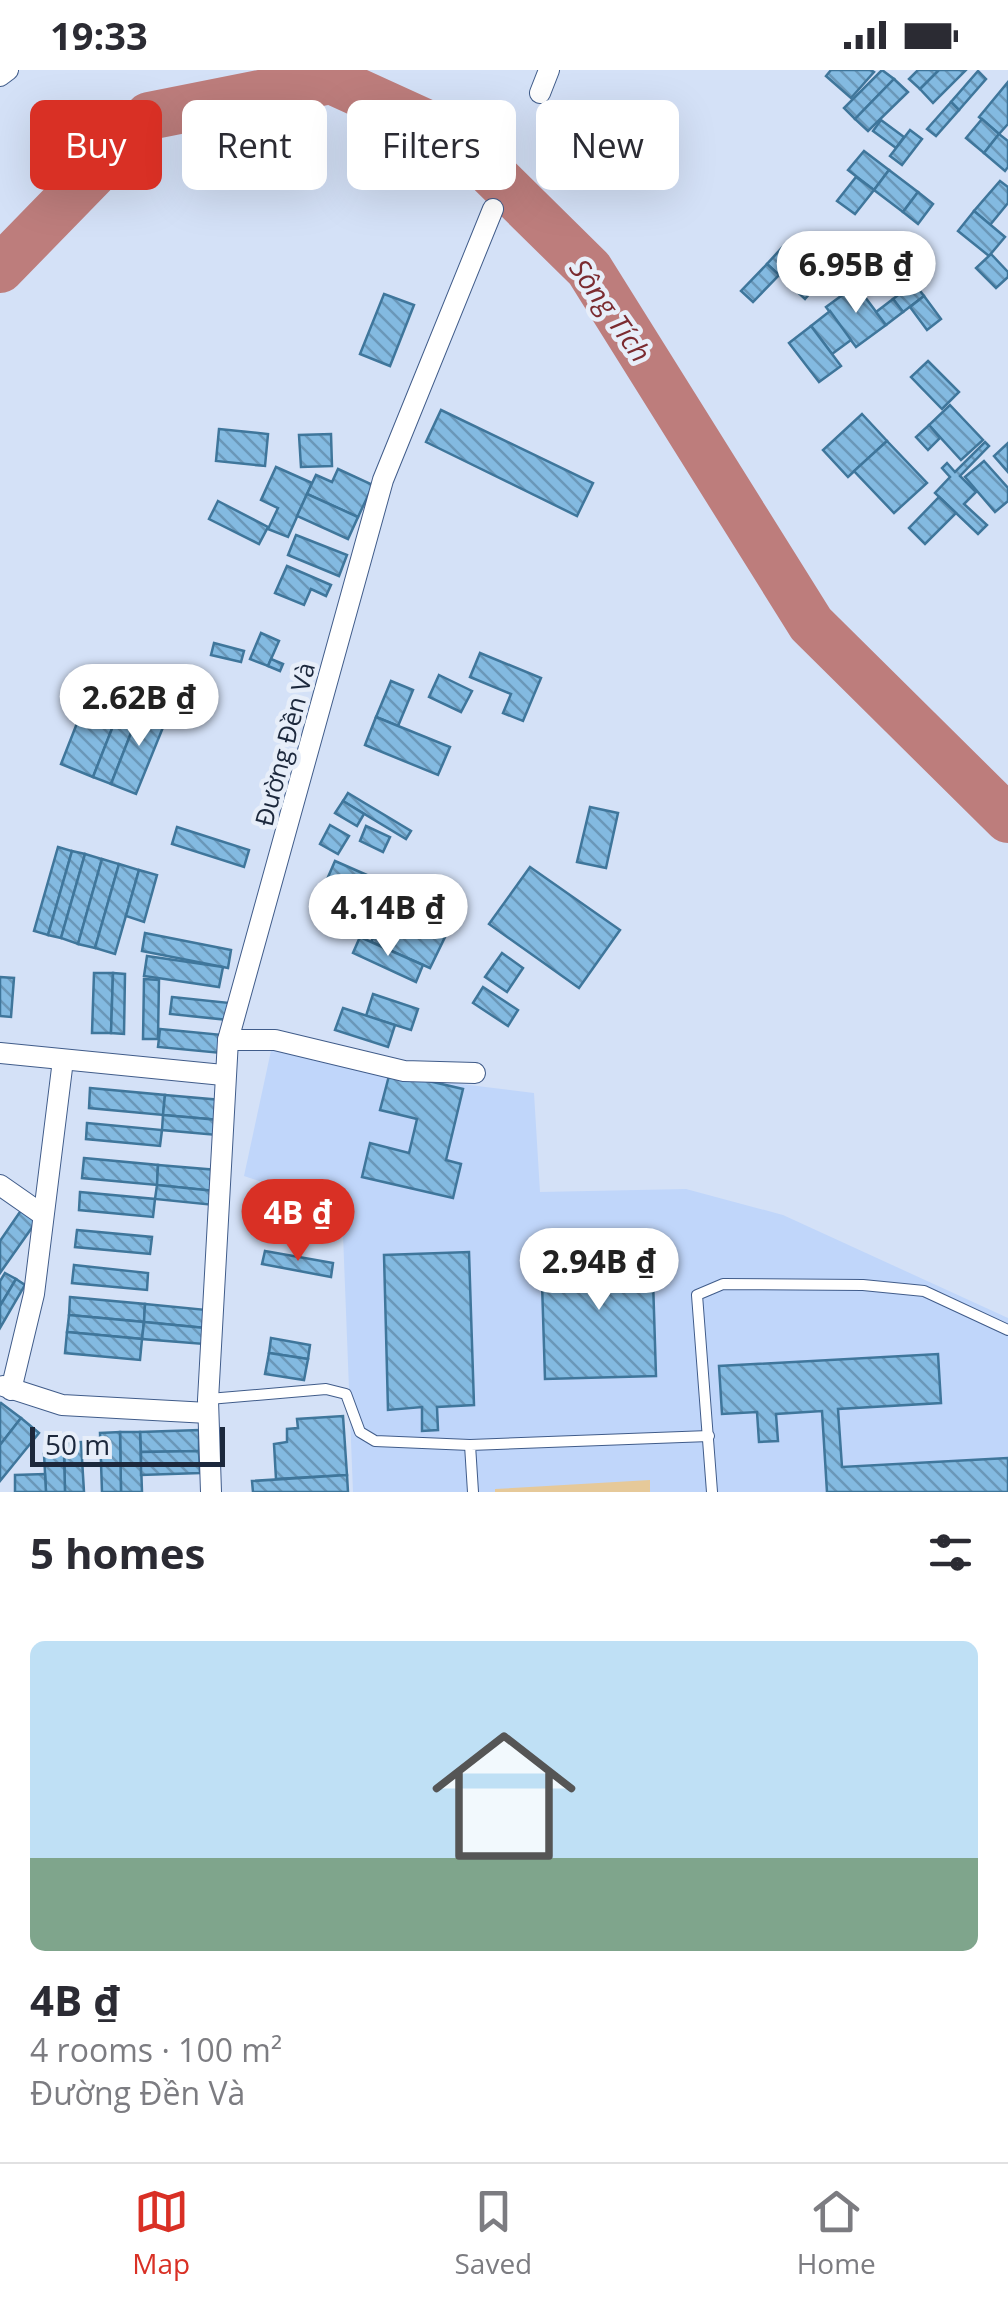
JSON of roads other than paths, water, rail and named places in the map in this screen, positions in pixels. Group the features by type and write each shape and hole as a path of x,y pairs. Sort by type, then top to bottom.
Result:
{"street":[{"path":"0,76 8,70"},
{"path":"540,93 549,70"},
{"name":"Đường Đền Và","path":"210,1492 208,1406 228,1040 383,480 492,210"},
{"path":"228,1040 275,1040 404,1071 475,1073"},
{"path":"0,1053 224,1075"},
{"path":"63,1060 34,1294 6,1387 62,1404 208,1406"},
{"path":"0,1185 43,1215"}],"lane":[{"path":"712,1492 696,1295 723,1284 863,1285 924,1291 1008,1330"},
{"path":"208,1406 326,1390 346,1394 360,1432 375,1441 470,1444 709,1436"},
{"path":"470,1444 473,1492"}],"waterway":[{"name":"Sông Tích","path":"0,269 149,116 331,80 454,136 589,269 811,624 1008,819"}]}
